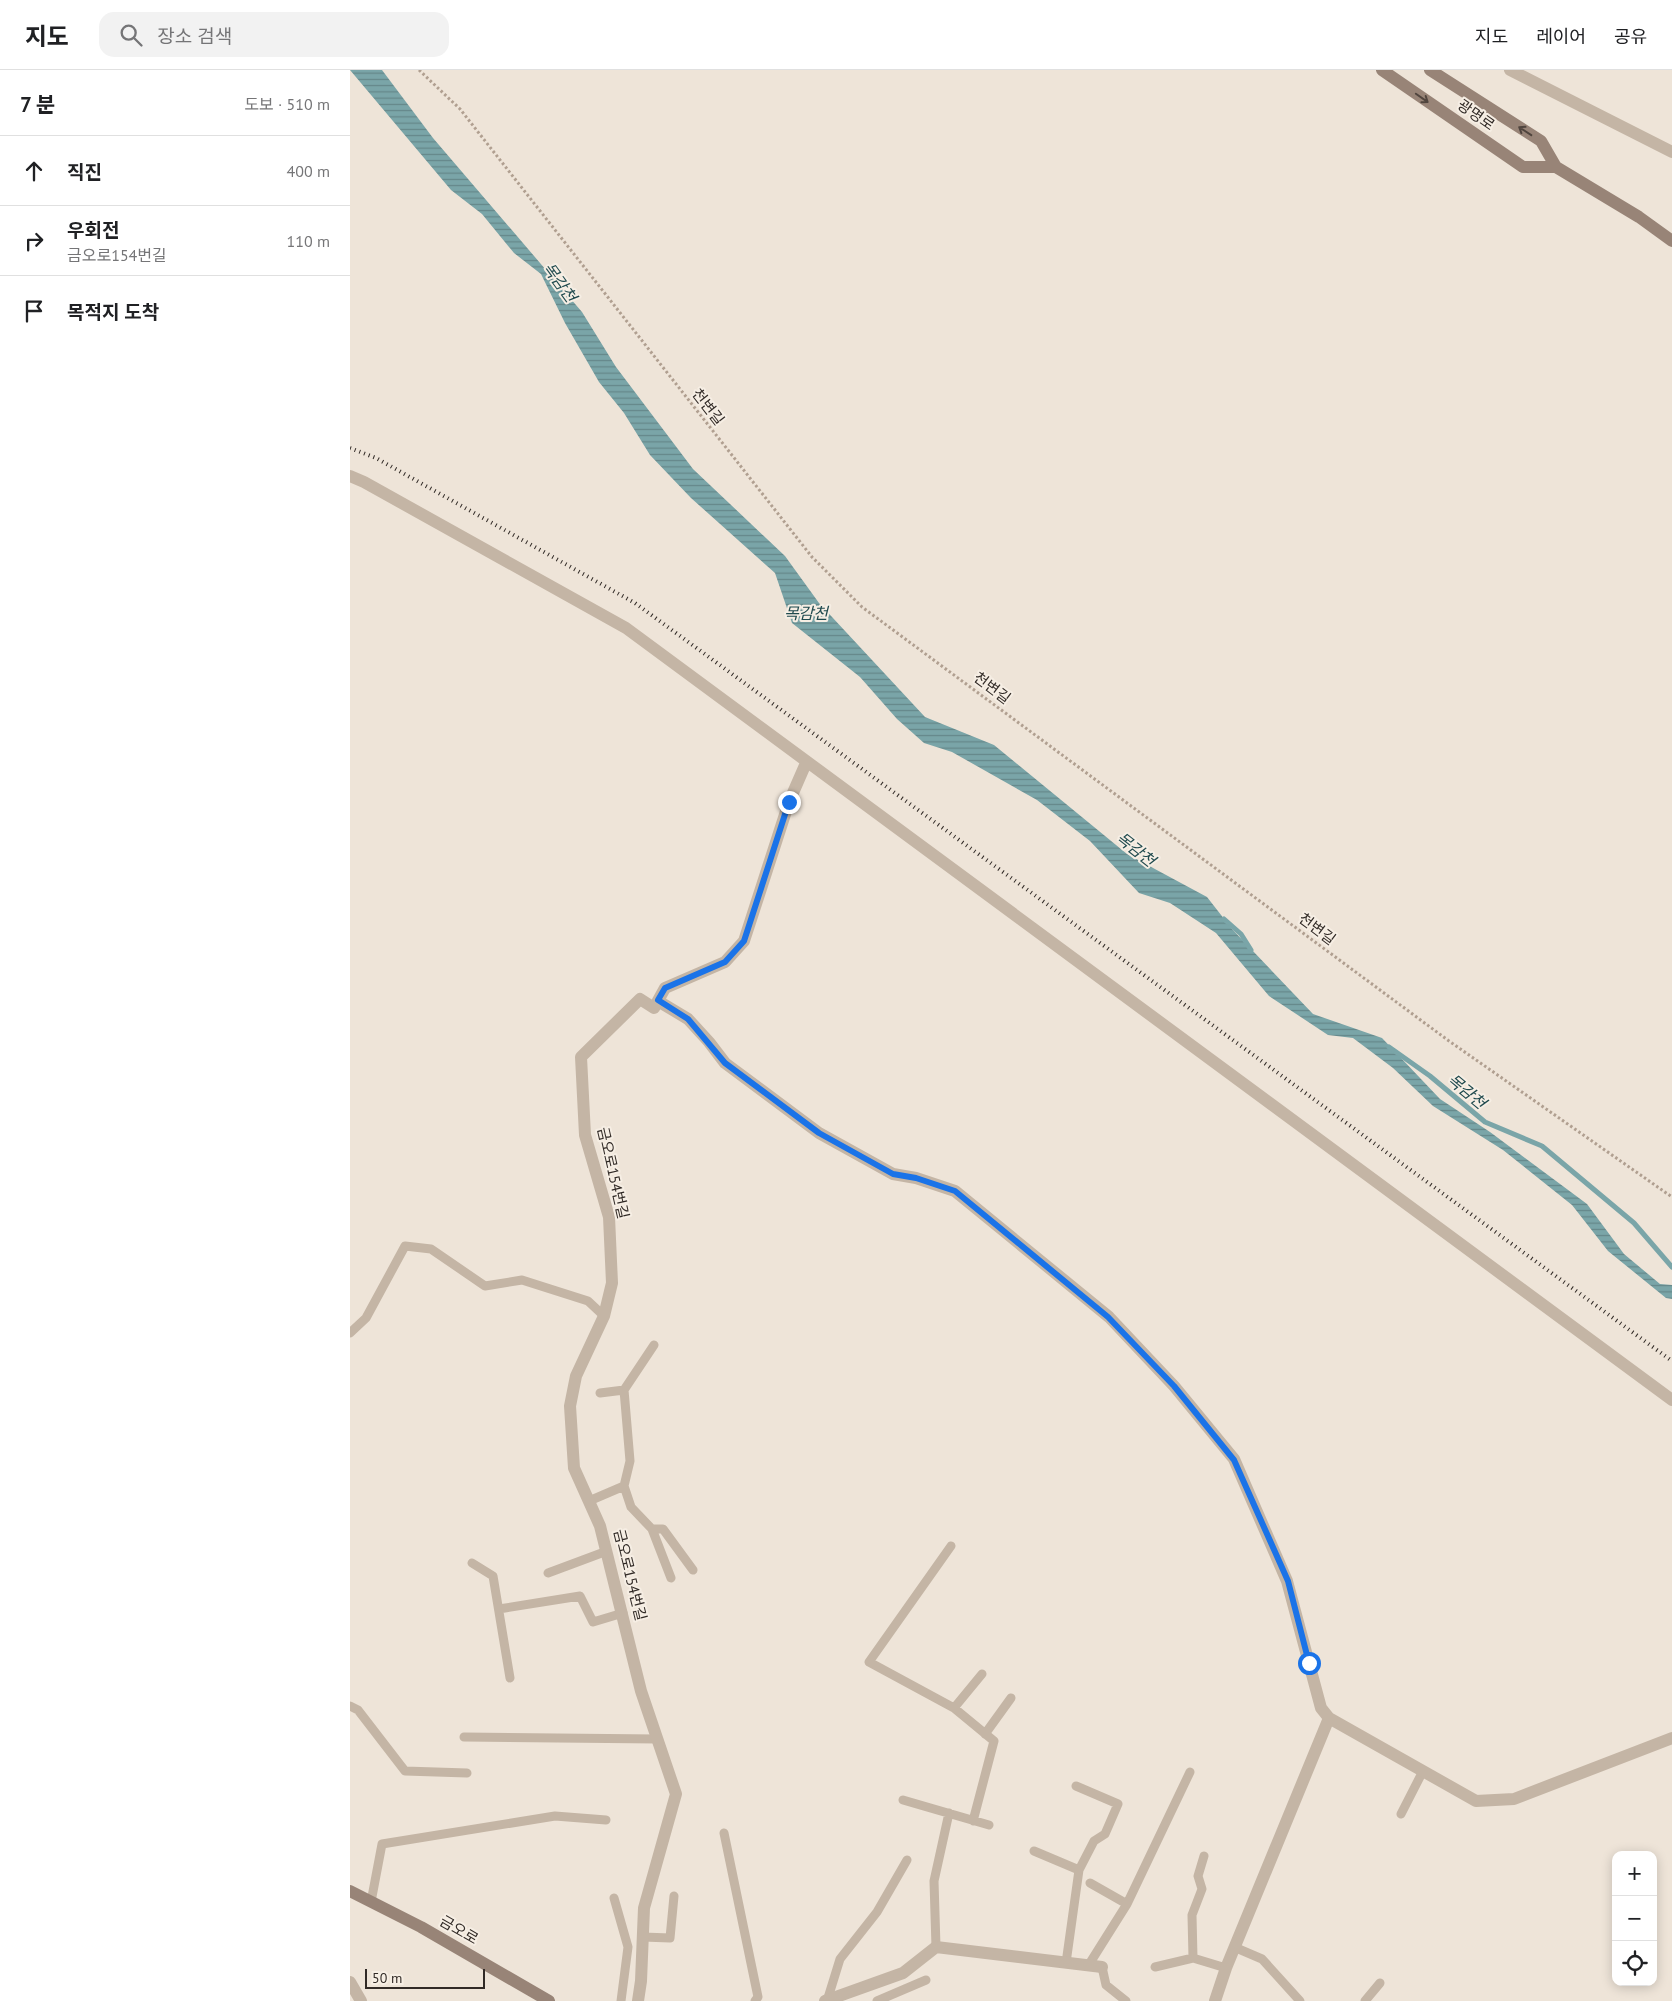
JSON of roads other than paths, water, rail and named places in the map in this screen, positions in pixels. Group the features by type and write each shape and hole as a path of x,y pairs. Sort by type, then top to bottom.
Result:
{"main road":[{"name":"광명로","path":"1382,70 1523,167 1556,167"},
{"name":"광명로","path":"1430,70 1541,141 1556,167 1639,218 1672,241"},
{"name":"금오로","path":"350,1891 422,1927 549,2001"}],"street":[{"path":"1510,70 1672,152"},
{"path":"350,476 626,628 806,763 1672,1400"},
{"path":"806,763 789,802 744,941 725,962 665,988 658,1000 688,1019 725,1063 819,1133 893,1174 916,1178 955,1191 1108,1317 1174,1386 1234,1460 1288,1581 1321,1708 1330,1718 1476,1801 1514,1799 1672,1738"},
{"name":"금오로154번길","path":"638,2001 641,1981 644,1908 676,1794 641,1691 600,1526 574,1468 570,1406 576,1376 604,1316 612,1283 609,1217 585,1135 581,1057 640,999 654,1008 658,1000"},
{"path":"1215,2001 1234,1947 1330,1718"},
{"path":"826,2001 852,1997 903,1973 936,1947 1102,1967"},
{"path":"350,1982 361,2001"}],"lane":[{"path":"350,1333 366,1318 406,1246 431,1249 486,1286 522,1280 588,1301 604,1316"},
{"path":"654,1345 624,1390 630,1461 624,1486 631,1507 652,1529 671,1578"},
{"path":"600,1394 624,1390"},
{"path":"589,1501 624,1486"},
{"path":"652,1529 663,1529 693,1570"},
{"path":"951,1546 868,1662 954,1708 994,1742 973,1821"},
{"path":"548,1572 607,1551"},
{"path":"472,1563 494,1576 510,1678"},
{"path":"499,1609 580,1596 593,1622 623,1613"},
{"path":"954,1708 982,1674"},
{"path":"985,1734 1011,1698"},
{"path":"350,1706 358,1710 404,1771 467,1773"},
{"path":"464,1737 657,1739"},
{"path":"1401,1814 1423,1771"},
{"path":"1088,1966 1127,1904 1190,1772"},
{"path":"1066,1963 1079,1870 1094,1841 1105,1834 1118,1804 1076,1786"},
{"path":"903,1800 989,1825"},
{"path":"936,1947 934,1881 949,1814"},
{"path":"371,1902 382,1844 555,1816 606,1820"},
{"path":"724,1833 758,1997 756,2001"},
{"path":"1034,1851 1079,1870"},
{"path":"1193,1958 1192,1916 1202,1889 1198,1876 1204,1856"},
{"path":"826,2001 840,1959 877,1912 907,1860"},
{"path":"1090,1883 1127,1904"},
{"path":"643,1937 670,1938 674,1896"},
{"path":"614,1898 628,1947 621,2001"},
{"path":"1234,1947 1262,1959 1300,2001"},
{"path":"1155,1968 1193,1958 1226,1968"},
{"path":"1102,1967 1106,1985 1126,2001"},
{"path":"877,2001 926,1980"},
{"path":"1365,2001 1380,1983"}],"water":[{"name":"목감천","path":"350,70 382,70 433,138 582,312 616,367 693,469 785,556 819,603 925,717 994,745 1127,854 1207,897 1232,929 1313,1014 1382,1038 1440,1099 1490,1132 1587,1204 1624,1254 1660,1284 1672,1285 1672,1299 1666,1298 1608,1251 1572,1205 1503,1150 1433,1106 1393,1068 1353,1038 1328,1035 1269,996 1216,933 1170,903 1139,893 1090,841 1037,800 952,752 924,743 897,719 860,677 792,623 775,573 691,498 650,455 624,413 599,382 565,323 541,274 514,253 482,214 451,190"}],"waterway":[{"name":"목감천","path":"1224,919 1241,934 1251,950"},
{"name":"목감천","path":"1389,1047 1430,1076 1485,1122 1542,1146 1634,1223 1672,1267"}],"railway":[{"path":"350,448 376,458 635,603 1672,1361"}]}
